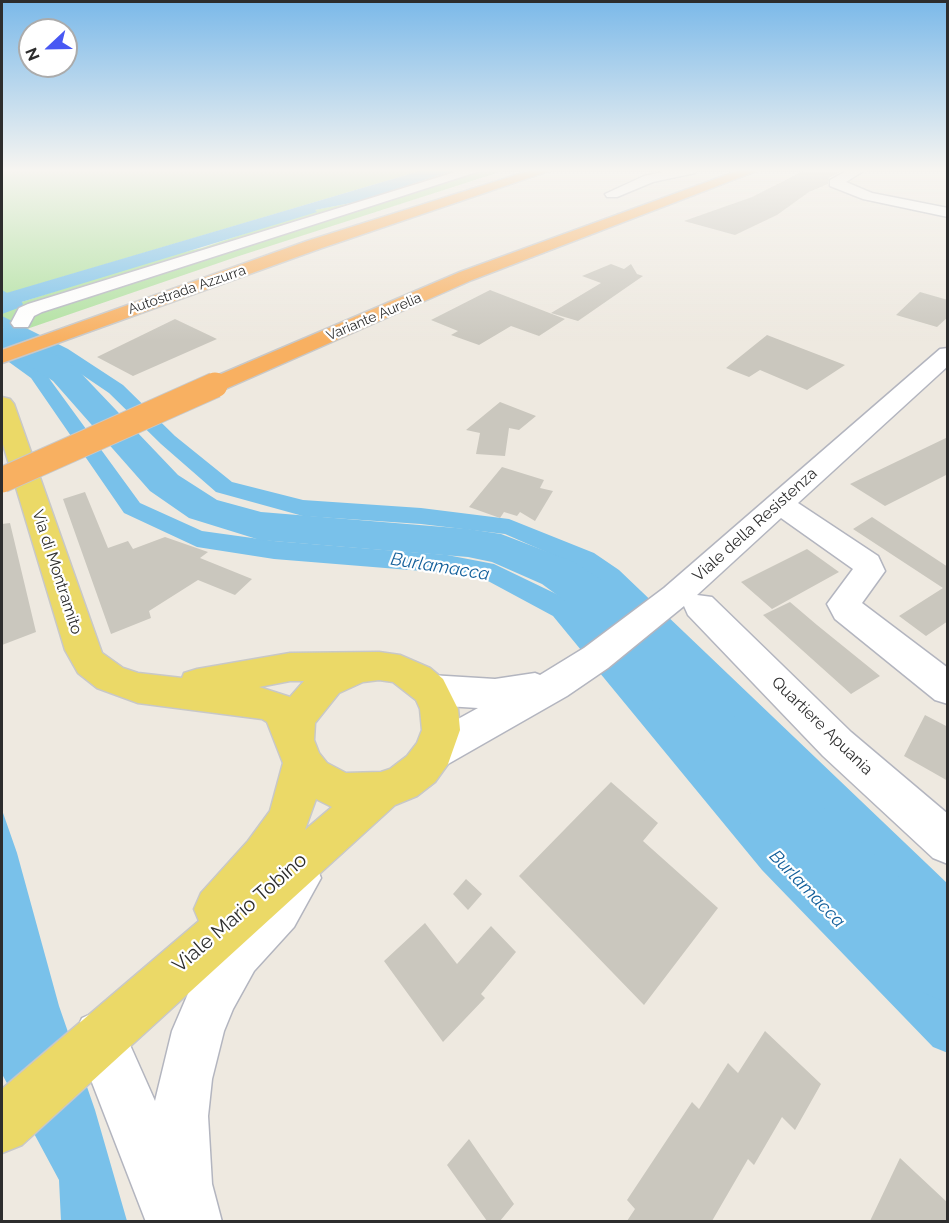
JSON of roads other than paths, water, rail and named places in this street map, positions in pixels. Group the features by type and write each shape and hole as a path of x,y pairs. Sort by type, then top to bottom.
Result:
{"highway":[{"name":"Autostrada Azzurra","path":"2,357 59,330 343,227"},
{"name":"Autostrada Azzurra","path":"2,346 59,330 365,227"},
{"name":"Variante Aurelia","path":"2,465 584,227"},
{"name":"Variante Aurelia","path":"2,480 211,381"}],"main road":[{"name":"Via di Montramito","path":"2,404 86,657 110,678 138,688 267,704 281,711 299,752"},
{"path":"380,666 400,669 417,678 430,690 439,709 441,730 434,752 421,769 403,783 381,791 343,792 313,776 299,752 296,723 313,694 326,682 359,668 380,666"},
{"name":"Via di Montramito","path":"163,690 290,667 359,668"},
{"name":"Viale Mario Tobino","path":"90,1045 264,857 286,824 293,807 299,752"},
{"name":"Viale Mario Tobino","path":"2,1125 318,844 381,791"}],"street":[{"path":"21,323 26,312 35,308 294,227"},
{"name":"Viale della Resistenza","path":"434,752 566,678 687,601 779,503 948,354"},
{"path":"779,503 867,564 869,571 843,604 847,610 948,689"},
{"name":"Quartiere Apuania","path":"687,601 837,744 948,843"},
{"name":"Viale della Resistenza","path":"430,690 495,694 566,678"},
{"path":"192,1221 183,1184 180,1116 185,1079 198,1031 214,993 237,954 278,911 318,844"},
{"path":"90,1045 176,1221"}],"water":[{"path":"230,227 268,227 15,304 3,294"},
{"path":"2,810 17,853 59,1006 95,1110 127,1221 61,1221 59,1180 2,1074"}],"waterway":[{"name":"Burlamacca","path":"2,295 15,304 2,309"},
{"name":"Burlamacca","path":"2,321 62,353 116,389 168,440 224,487 303,508 421,516 509,527 585,559 610,577 948,911"},
{"name":"Burlamacca","path":"2,336 64,374 164,483 203,509 260,526 468,543 501,549 558,573 584,591 804,830 948,969"},
{"name":"Burlamacca","path":"2,349 37,374 132,508 197,539 274,550 447,564 494,573 563,609 775,857 948,1032"}]}
